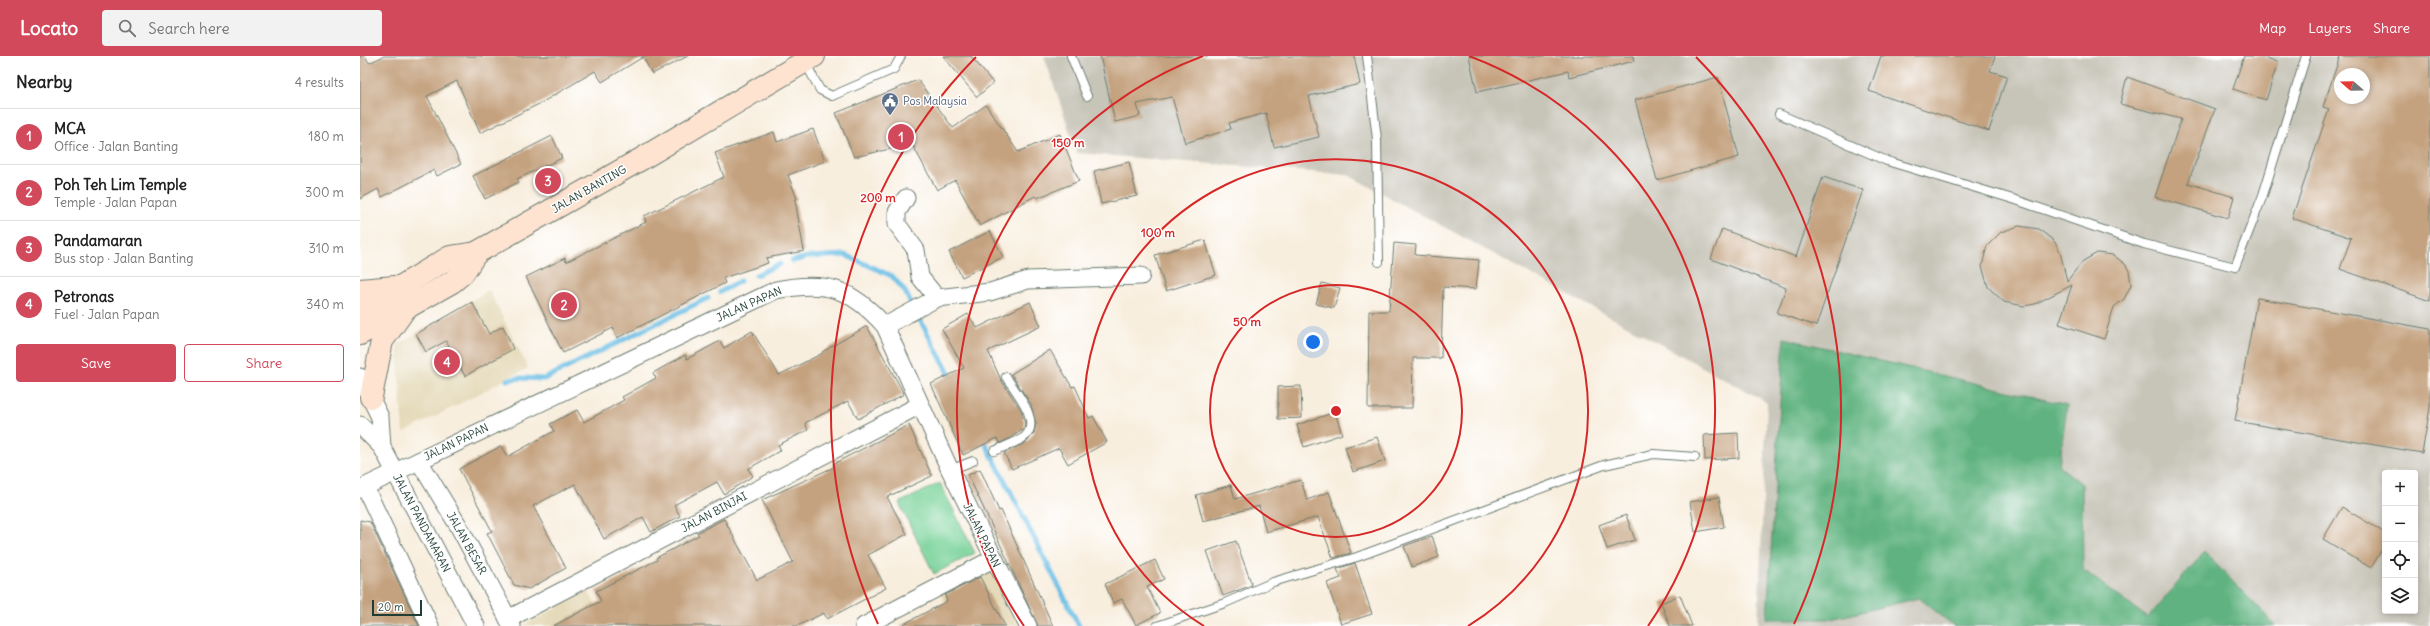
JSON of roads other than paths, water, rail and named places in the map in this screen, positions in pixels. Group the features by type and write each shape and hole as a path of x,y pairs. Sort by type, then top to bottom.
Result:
{"main road":[{"name":"JALAN BANTING","path":"360,311 450,257 476,253 643,158 809,59"},
{"path":"360,334 452,282 463,273 476,253"},
{"path":"360,290 400,287"},
{"path":"376,407 382,341 405,309"}],"street":[{"path":"906,198 897,212 897,224 916,250 920,276 931,301"},
{"path":"885,326 931,301 990,292 1028,280 1141,276"},
{"name":"JALAN PAPAN","path":"362,488 776,290 805,284 839,290 868,308 885,326 950,470 993,559 1028,626"},
{"path":"360,377 376,407 382,447"},
{"name":"JALAN BINJAI","path":"510,623 920,405"},
{"name":"JALAN PANDAMARAN","path":"360,425 382,447 476,626"},
{"name":"JALAN BESAR","path":"419,461 458,525 510,623"},
{"path":"362,488 430,626"},
{"path":"864,626 993,559"}],"lane":[{"path":"809,59 820,90 832,96 894,69 901,56"},
{"path":"1071,56 1087,96"},
{"path":"1367,56 1377,139 1379,262"},
{"path":"1779,114 1887,161 2016,200 2144,244 2235,267 2263,195 2306,56"},
{"path":"994,451 1023,437 1028,430 1030,421 1024,405 1006,377"},
{"path":"1157,626 1225,603 1273,582 1357,557 1604,465 1653,454 1694,457"},
{"path":"950,470 973,461"}],"waterway":[{"path":"792,261 808,257 845,255 892,276 904,290 953,381"},
{"path":"756,275 780,264"},
{"path":"720,292 740,281"},
{"path":"507,380 520,378 544,379 708,298"},
{"path":"983,438 1079,626"}],"place":[{"name":"Pos Malaysia","path":"890,116"},
{"name":"MCA","path":"901,137"},
{"name":"Pandamaran","path":"548,181"},
{"name":"Poh Teh Lim Temple","path":"564,305"},
{"name":"Petronas","path":"447,362"}]}
